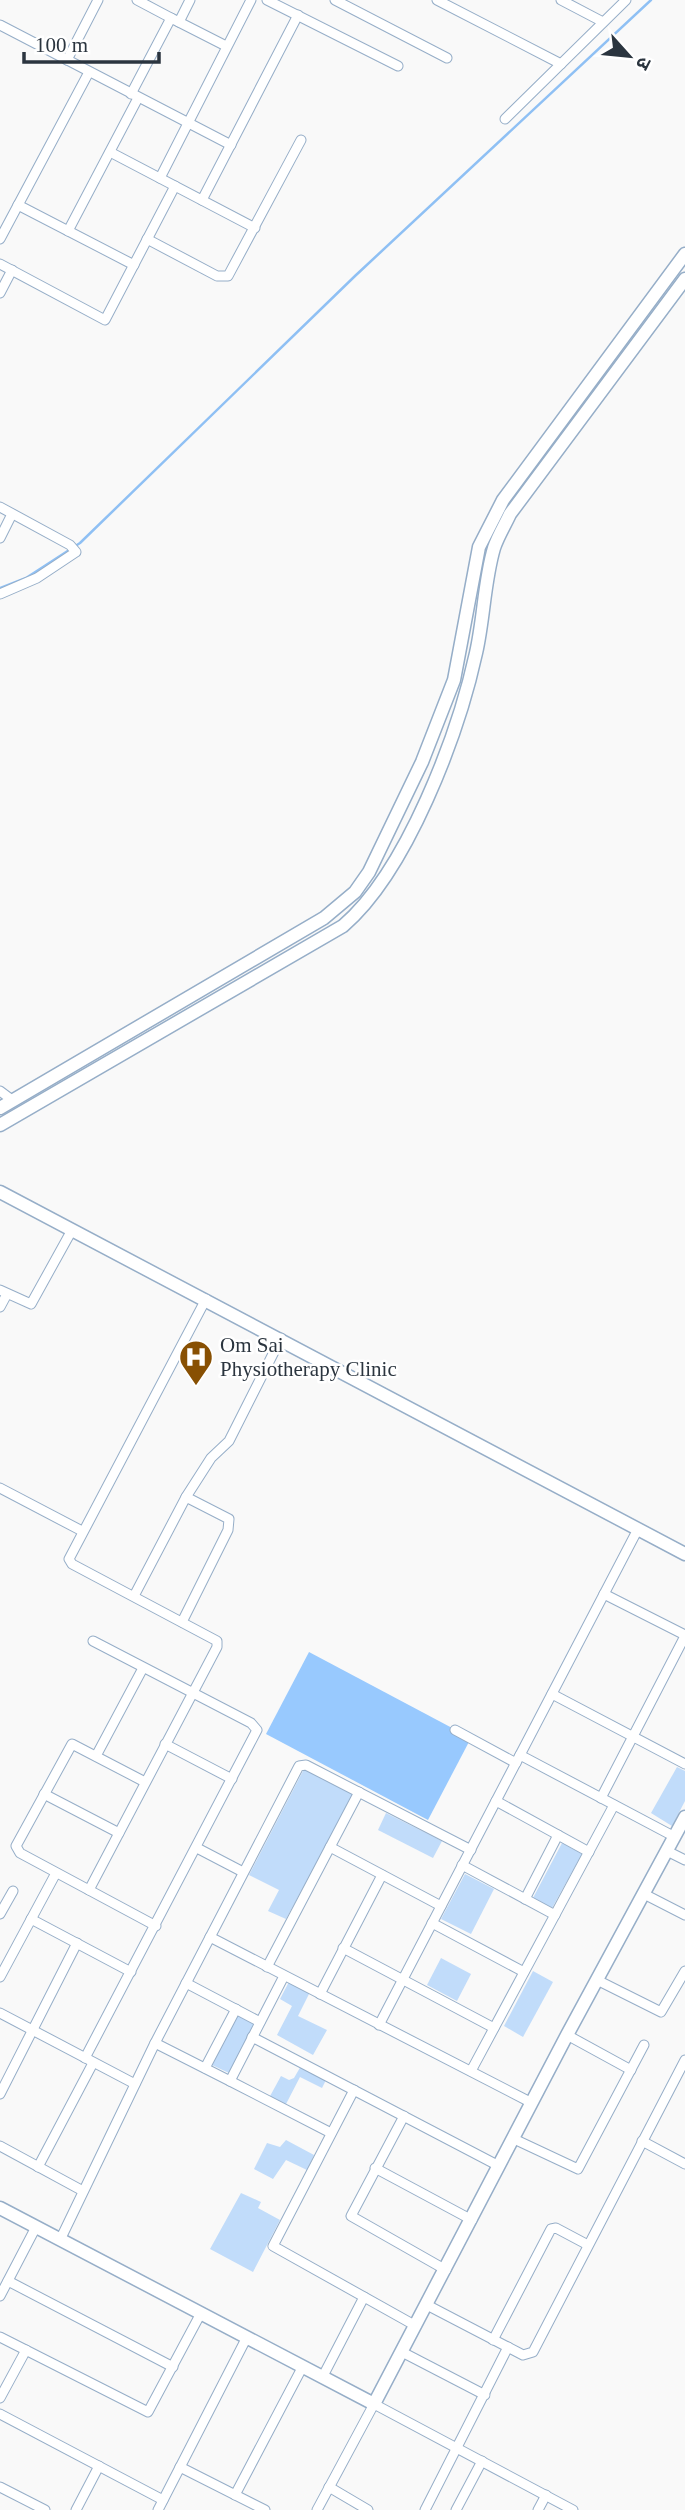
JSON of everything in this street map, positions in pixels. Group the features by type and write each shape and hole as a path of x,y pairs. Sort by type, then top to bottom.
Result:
{"main road":[{"path":"0,1108 324,918 355,892 384,845 445,707 461,650 474,565 485,530 503,500 685,254"},
{"path":"0,1125 343,926 362,909 416,822 456,725 482,628 495,547 510,514 680,298 685,280 673,271"},
{"path":"662,285 680,298"},
{"path":"1,1195 281,1338 685,1555"},
{"path":"0,2208 374,2404 567,2035 685,1817"}],"street":[{"path":"67,60 98,0"},
{"path":"137,0 226,46"},
{"path":"68,231 110,152 134,96 175,20 190,0"},
{"path":"160,178 251,0"},
{"path":"267,0 398,66"},
{"path":"335,0 447,58"},
{"path":"437,0 561,64"},
{"path":"561,0 603,22"},
{"path":"505,119 626,0"},
{"path":"202,200 298,15"},
{"path":"0,25 230,145"},
{"path":"0,239 89,72"},
{"path":"148,239 223,278 232,272 301,140"},
{"path":"110,152 255,228"},
{"path":"0,264 104,320 175,186"},
{"path":"19,205 134,265"},
{"path":"0,293 12,270"},
{"path":"0,507 73,547 76,553 37,578 0,594"},
{"path":"0,538 12,514"},
{"path":"0,1091 12,1100"},
{"path":"0,1307 4,1292 31,1304 72,1230"},
{"path":"89,1891 217,1647 217,1642 72,1564 69,1559 206,1299"},
{"path":"134,1596 186,1497 211,1458 229,1441 281,1338"},
{"path":"0,1488 82,1531"},
{"path":"182,1622 230,1523 229,1519 186,1497"},
{"path":"379,2025 638,1530"},
{"path":"601,1798 685,1635 604,1594"},
{"path":"38,2167 131,1972 257,1730 251,1723 93,1641"},
{"path":"96,1756 143,1668"},
{"path":"552,1694 685,1764"},
{"path":"455,1730 601,1798 675,1837"},
{"path":"145,1782 74,1745 69,1746 16,1846 20,1853 156,1926"},
{"path":"165,1745 232,1779"},
{"path":"60,2240 155,2043 299,1766 306,1765 471,1850"},
{"path":"267,1967 359,1792"},
{"path":"44,1794 119,1833"},
{"path":"496,1801 589,1852"},
{"path":"471,2071 614,1805"},
{"path":"525,1899 558,1835"},
{"path":"330,1847 441,1906"},
{"path":"197,1848 243,1872"},
{"path":"667,1851 685,1860"},
{"path":"463,1865 555,1915"},
{"path":"0,1977 56,1873"},
{"path":"320,1994 383,1875"},
{"path":"0,1914 13,1891"},
{"path":"644,1894 685,1915"},
{"path":"31,1919 131,1972"},
{"path":"432,1923 524,1972"},
{"path":"210,1937 532,2103"},
{"path":"0,2094 77,1943"},
{"path":"344,1948 494,2028"},
{"path":"597,1980 661,2012 685,1971"},
{"path":"230,2081 285,1976"},
{"path":"186,1983 260,2022"},
{"path":"205,2068 236,2009"},
{"path":"0,2013 135,2084"},
{"path":"567,2035 631,2070"},
{"path":"252,2038 499,2166"},
{"path":"155,2043 331,2133"},
{"path":"514,2139 578,2169 644,2045"},
{"path":"427,2305 523,2355 533,2352 685,2060"},
{"path":"354,2090 273,2246 416,2326"},
{"path":"404,2116 351,2216 446,2270"},
{"path":"642,2141 685,2164"},
{"path":"0,2146 83,2191"},
{"path":"375,2168 472,2220"},
{"path":"0,2296 36,2227"},
{"path":"494,2340 551,2229 556,2228 589,2245"},
{"path":"8,2281 173,2367"},
{"path":"323,2376 364,2297"},
{"path":"0,2337 145,2412 150,2410 201,2313"},
{"path":"158,2510 247,2337"},
{"path":"425,2510 508,2347"},
{"path":"0,2398 26,2350"},
{"path":"402,2352 485,2395"},
{"path":"235,2495 303,2366"},
{"path":"317,2510 374,2404 573,2510"},
{"path":"0,2414 163,2500"},
{"path":"456,2510 482,2461"},
{"path":"76,2510 99,2466"},
{"path":"180,2467 265,2510"},
{"path":"0,2487 45,2510"},
{"path":"329,2487 368,2510"},
{"path":"538,2510 546,2496"}],"shaded area":[{"path":"309,1652 471,1738 428,1820 266,1734"},
{"path":"677,1767 685,1771 685,1801 672,1826 651,1813"},
{"path":"304,1769 354,1794 286,1919 268,1911 279,1890 249,1875"},
{"path":"386,1813 442,1841 433,1858 378,1830"},
{"path":"562,1843 582,1854 552,1908 533,1898"},
{"path":"465,1874 494,1889 471,1934 441,1919"},
{"path":"441,1958 471,1974 457,2001 427,1985"},
{"path":"533,1971 553,1982 523,2037 504,2026"},
{"path":"291,1978 312,1988 298,2016 327,2030 313,2055 277,2035 292,2006 280,1999"},
{"path":"241,2009 258,2018 229,2073 212,2065"},
{"path":"305,2059 330,2072 322,2088 300,2077 285,2106 269,2098 281,2076 289,2080 294,2078"},
{"path":"286,2140 314,2155 307,2170 286,2160 273,2179 254,2169 267,2143 280,2147"},
{"path":"241,2193 261,2202 258,2208 280,2220 253,2272 210,2249"}],"waterway":[{"path":"0,588 26,578 80,543 355,276 651,0"}],"place":[{"name":"Om Sai Physiotherapy Clinic","path":"196,1387"}]}
